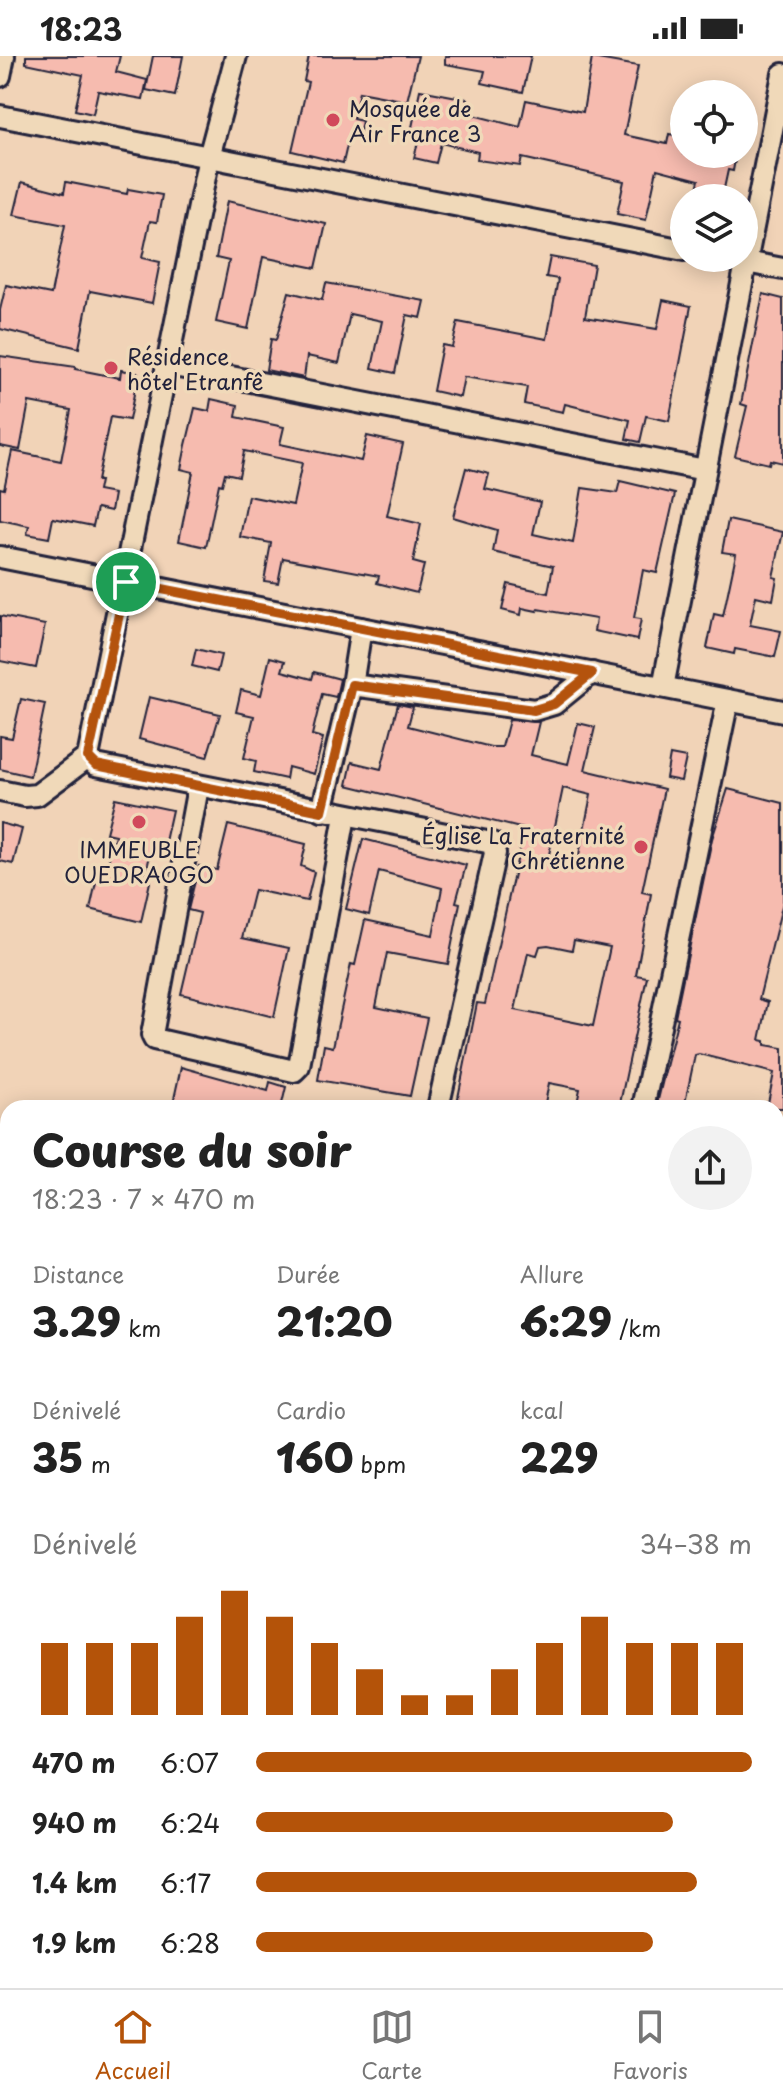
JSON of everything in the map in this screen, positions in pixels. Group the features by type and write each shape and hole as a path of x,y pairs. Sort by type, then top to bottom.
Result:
{"street":[{"path":"0,76 4,56"},
{"path":"0,791 32,796 88,757 126,582 209,157 236,56"},
{"path":"758,201 783,74"},
{"path":"0,116 670,247"},
{"path":"758,264 783,269"},
{"path":"663,687 744,272"},
{"path":"169,365 705,470"},
{"path":"0,557 783,711"},
{"path":"322,811 352,685 361,628"},
{"path":"352,685 534,710 554,704 592,673"},
{"path":"645,1100 728,700"},
{"path":"88,757 96,765 198,787 492,843 495,848 440,1100"},
{"path":"198,787 152,1035 154,1039 294,1071 299,1066 345,816"}],"building":[{"path":"26,56 120,56 116,72 147,80 143,99 98,91 93,114 75,110 83,75 26,63"},
{"path":"153,56 183,56 175,96 146,90"},
{"path":"309,56 418,56 407,101 359,92 353,119 362,121 358,139 349,137 343,163 292,151 308,82 304,81"},
{"path":"445,56 531,56 523,92 482,83 485,71 445,64"},
{"path":"592,58 638,66 624,135 667,144 670,134 670,168 734,168 733,171 728,170 725,184 698,184 699,180 657,169 646,220 617,214 624,181 522,158 520,166 477,160 478,152 441,143 436,163 414,158 420,134 411,132 420,90 468,99 465,113 520,127 526,100 583,112"},
{"path":"22,182 64,193 66,182 127,194 128,189 162,195 157,222 150,221 142,258 160,262 152,303 90,291 79,348 0,329 0,310 6,285 51,294 65,225 14,215"},
{"path":"227,201 326,224 316,268 263,257 248,329 216,322 229,261 216,258"},
{"path":"550,257 594,265 585,317 657,329 663,300 691,306 669,421 646,416 640,442 626,439 630,420 565,404 563,412 524,404 527,387 464,377 460,397 433,391 442,345 452,347 458,322 547,339 558,279 546,277"},
{"path":"326,283 425,301 421,318 407,315 395,373 372,368 382,321 350,314 339,363 307,356 304,378 266,370 271,339 276,340 289,292 322,300"},
{"path":"763,294 783,299 783,463 770,460 769,464 735,456 747,406 741,404"},
{"path":"0,356 76,367 120,378 121,370 138,373 129,420 110,417 97,481 100,481 98,491 114,494 111,511 97,508 93,526 53,518 49,538 27,534 29,526 0,520 0,488 4,489 12,451 61,461 71,410 29,402 20,450 0,446"},
{"path":"211,399 238,405 236,417 284,427 280,444 361,461 367,436 403,444 387,516 421,524 413,562 424,565 417,593 377,583 379,576 283,558 278,583 264,581 271,543 240,537 248,496 293,505 302,463 244,451 239,476 225,473 222,485 219,484 206,547 179,541 193,472 181,469 186,445 195,408 209,411"},
{"path":"466,468 489,474 485,489 540,502 533,534 573,543 582,488 617,493 620,481 675,494 657,573 643,570 634,618 641,619 637,640 594,631 596,619 538,609 522,608 521,615 502,610 508,584 548,593 553,566 493,552 497,530 453,517"},
{"path":"728,520 783,532 773,577 777,578 773,600 756,596 750,625 781,631 775,657 735,649 734,654 707,648 714,614 723,616 736,554 722,552"},
{"path":"0,616 45,625 36,668 0,661"},
{"path":"196,649 221,655 217,672 192,666"},
{"path":"270,657 285,661 282,671 312,679 314,672 340,679 336,697 322,694 312,735 323,738 314,774 288,767 286,779 254,772 256,761 244,758 254,716 236,712 241,690 261,695"},
{"path":"149,697 220,714 207,757 139,739"},
{"path":"21,699 45,704 30,776 0,769 0,736 12,738"},
{"path":"398,704 413,707 408,726 491,747 502,747 509,720 539,722 531,755 568,764 578,723 595,727 585,770 664,789 642,892 651,894 636,975 647,977 621,1100 578,1100 580,1089 549,1083 546,1100 458,1100 477,1003 485,1004 524,829 347,785 352,762 381,769","holes":["563,788 591,795 576,870 547,864","574,940 610,947 593,1026 515,1010 528,953 537,955 540,946 548,945 572,950"]},
{"path":"670,755 686,758 681,781 666,778"},
{"path":"728,789 783,803 783,902 759,999 768,1002 760,1040 765,1041 765,1045 783,1048 783,1100 769,1100 774,1073 699,1054 695,1055 686,1100 658,1100 678,1018 675,1017 712,839"},
{"path":"115,798 172,810 164,846 153,843 146,872 152,873 141,922 90,909 98,873 105,874 115,835 106,833"},
{"path":"0,823 22,829 13,864 0,861"},
{"path":"228,825 306,844 301,866 314,872 307,901 254,890 242,938 289,948 274,1017 181,994 200,913 188,910 199,866 217,870"},
{"path":"363,839 466,865 456,902 460,903 448,964 387,953 376,1007 427,1018 410,1096 318,1080 324,1045 333,1047 351,964 355,965 365,920 433,935 442,888 379,871 369,915 346,909"},
{"path":"181,1067 268,1091 270,1082 286,1087 283,1100 174,1100"}],"place":[{"name":"Mosquée de Air France 3","path":"333,120"},
{"name":"Résidence hôtel Etranfê","path":"111,368"},
{"name":"IMMEUBLE OUEDRAOGO","path":"139,822"},
{"name":"Église La Fraternité Chrétienne","path":"641,847"}],"route":[{"path":"126,582 592,673 554,704 534,710 352,685 322,811 198,787 96,765 88,757 126,582"}]}
